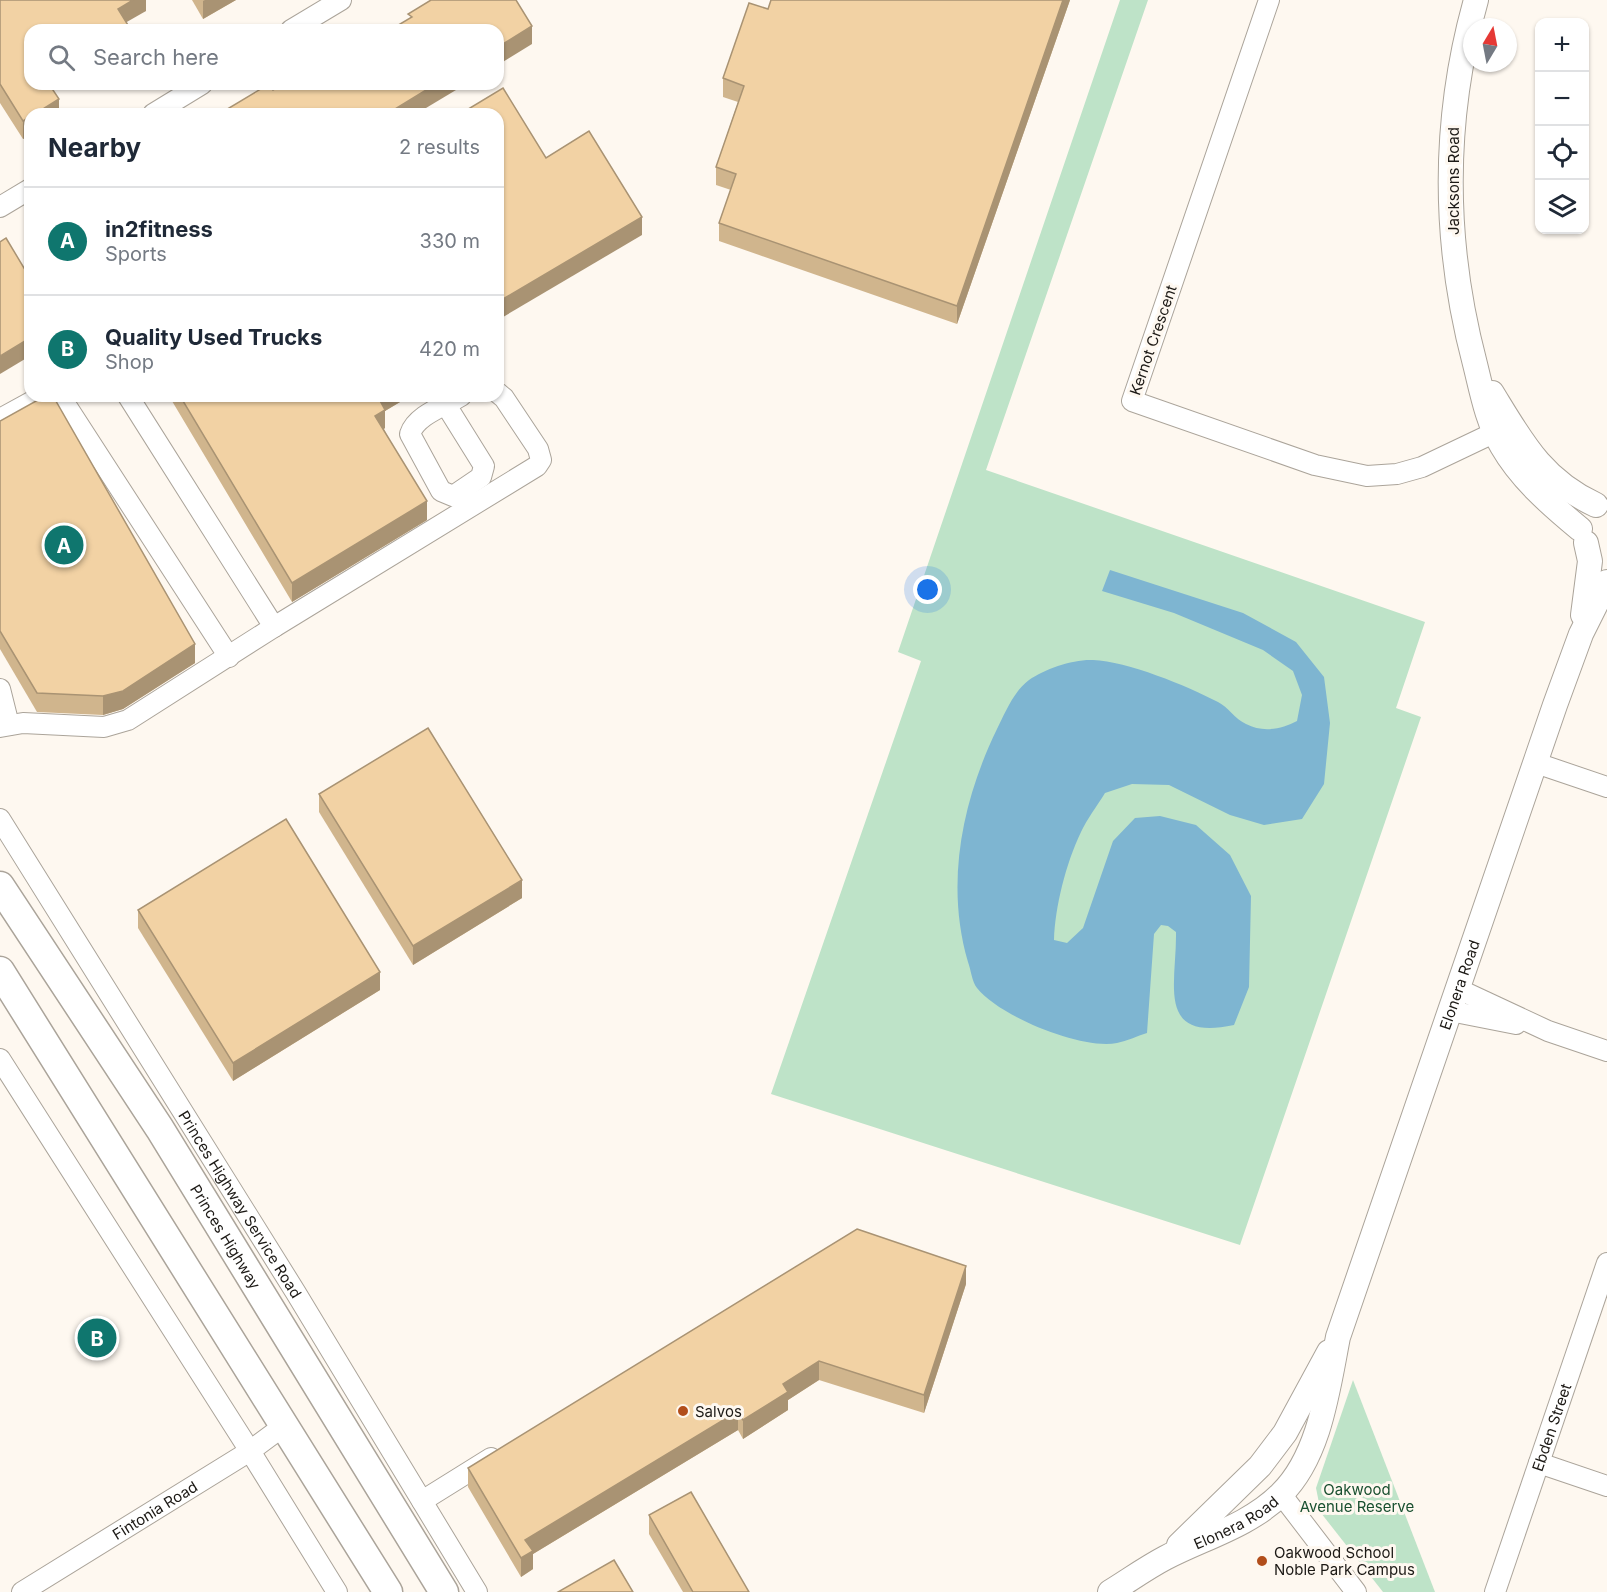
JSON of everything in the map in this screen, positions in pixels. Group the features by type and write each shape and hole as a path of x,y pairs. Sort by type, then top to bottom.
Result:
{"highway":[{"name":"Princes Highway","path":"0,886 160,1129 444,1592"},
{"path":"0,971 388,1592"}],"main road":[{"name":"Jacksons Road","path":"1476,0 1455,96 1449,188 1458,294 1466,336 1486,411 1560,485 1604,503"},
{"name":"Jacksons Road","path":"1503,428 1518,470 1552,506 1591,541"},
{"path":"1591,541 1584,514 1604,503"},
{"name":"Elonera Road","path":"1581,634 1589,577 1591,541"},
{"name":"Elonera Road","path":"1110,1592 1165,1558 1226,1531 1281,1494 1293,1479 1310,1446 1328,1390 1338,1337 1581,634 1607,582"},
{"name":"Elonera Road","path":"1165,1558 1260,1466 1275,1446 1338,1337"},
{"path":"1210,1516 1260,1492 1281,1494 1275,1478 1275,1446"}],"street":[{"path":"301,24 341,0"},
{"name":"Kernot Crescent","path":"1269,0 1132,401 1315,465 1367,476 1397,474 1422,467 1503,428"},
{"path":"163,108 192,90"},
{"path":"0,207 24,193"},
{"path":"0,690 5,726 23,723 104,727 128,720 274,627 537,466 541,459 538,449 504,398"},
{"path":"0,419 31,402"},
{"path":"64,402 229,657"},
{"path":"132,402 274,627"},
{"path":"1536,763 1607,787"},
{"name":"Princes Highway Service Road","path":"0,819 477,1592"},
{"path":"1454,1000 1607,1051"},
{"path":"0,1059 250,1451 337,1592"},
{"name":"Ebden Street","path":"1495,1592 1607,1263"},
{"name":"Fintonia Road","path":"21,1592 250,1451 285,1425"},
{"path":"422,1502 512,1446"},
{"path":"1539,1463 1607,1486"},
{"path":"1281,1494 1356,1591"}],"green space":[{"path":"1120,0 1148,0 986,470 1425,622 1396,708 1421,717 1240,1245 771,1094 921,661 898,652"},
{"name":"Oakwood Avenue Reserve","path":"1353,1380 1435,1592 1383,1592 1321,1513 1316,1488"}],"water":[{"path":"1110,570 1243,613 1296,642 1324,677 1330,723 1324,784 1302,819 1264,825 1230,815 1169,785 1132,784 1105,793 1083,827 1066,871 1059,900 1054,940 1067,943 1083,928 1113,841 1135,818 1160,816 1196,825 1230,855 1251,896 1249,987 1234,1025 1209,1028 1192,1025 1181,1016 1176,1004 1174,988 1176,932 1168,926 1161,925 1154,934 1147,1033 1117,1043 1102,1044 1042,1029 1003,1009 977,988 968,962 961,933 958,903 961,843 974,785 1010,703 1029,680 1051,669 1085,660 1107,661 1174,682 1218,702 1242,722 1252,727 1279,728 1297,721 1302,695 1293,671 1263,650 1174,613 1102,591"}],"building":[{"path":"0,0 133,0 118,9 127,24 24,24 24,90 53,90 59,99 45,108 24,108 23,121 0,84"},
{"path":"431,0 516,0 532,26 504,43 504,24 400,24 412,17 408,14"},
{"path":"771,0 1063,0 957,306 719,223 736,174 716,167 744,86 723,78 749,3 768,9"},
{"path":"259,90 426,90 397,108 229,108"},
{"path":"504,90 546,158 589,131 642,217 504,298 504,108 470,108"},
{"path":"6,238 24,268 24,342 0,356 0,242"},
{"path":"34,402 56,402 195,644 123,691 103,696 37,693 0,631 0,421"},
{"path":"184,402 381,402 385,410 375,416 427,501 292,583"},
{"path":"428,728 522,880 413,946 319,794"},
{"path":"286,819 380,972 233,1063 138,910"},
{"name":"Salvos","path":"857,1229 966,1266 924,1395 819,1361 783,1384 788,1392 743,1420 738,1411 525,1540 533,1551 521,1558 468,1468"},
{"path":"691,1492 749,1592 693,1592 649,1515"},
{"path":"614,1560 633,1592 558,1592"}],"place":[{"name":"in2fitness","path":"64,545"},
{"name":"Quality Used Trucks","path":"97,1338"},
{"name":"Salvos","path":"683,1411"},
{"name":"Oakwood School Noble Park Campus","path":"1262,1561"}]}
